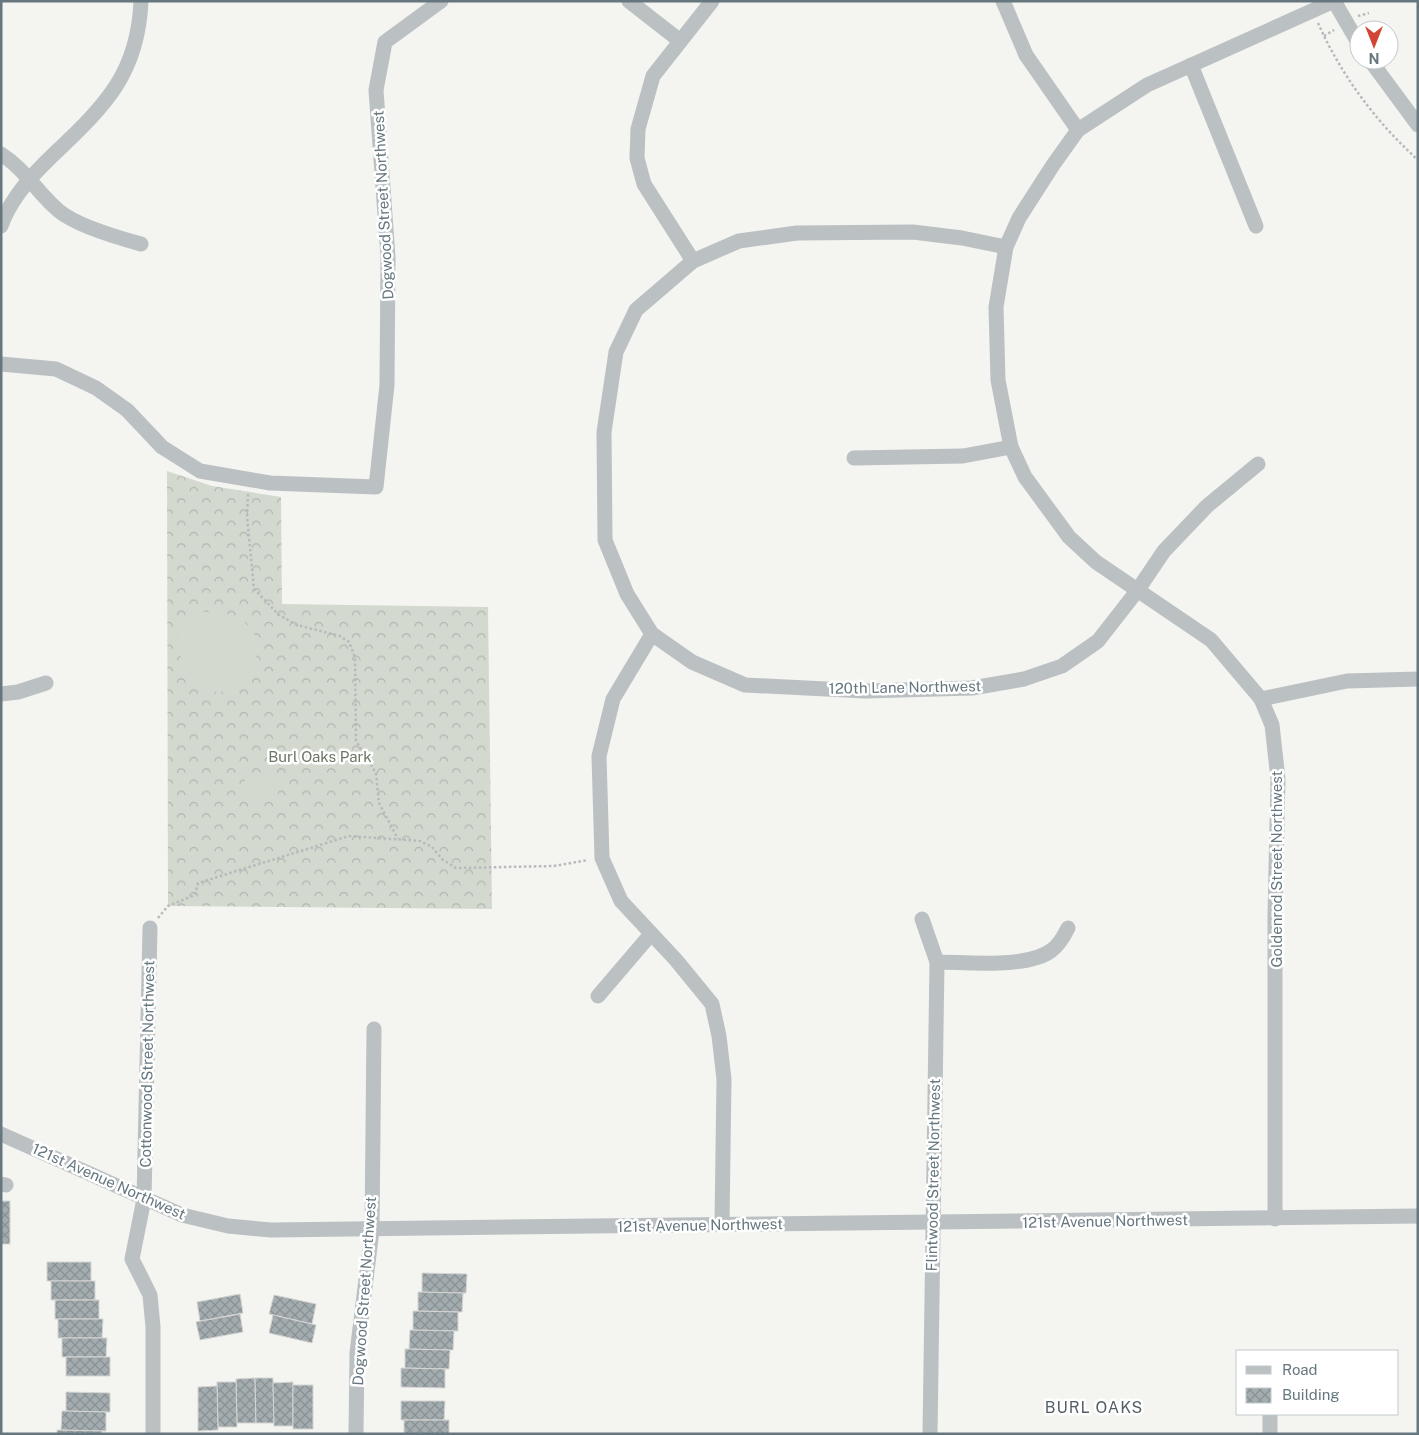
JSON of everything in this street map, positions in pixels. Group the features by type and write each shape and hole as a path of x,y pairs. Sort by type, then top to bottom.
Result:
{"street":[{"path":"1,226 29,178 89,121 115,90 132,56 141,1"},
{"path":"629,1 679,40"},
{"path":"692,261 644,184 637,158 638,129 653,76 679,40 712,1"},
{"path":"1002,1 1026,55 1078,130"},
{"path":"1334,1 1349,27"},
{"name":"Goldenrod Street Northwest","path":"1275,1219 1275,915 1278,779 1272,725 1261,699 1211,640 1096,562 1069,537 1025,477 1010,447 998,380 996,307 1006,247 1019,218 1052,165 1078,130 1147,84 1334,1"},
{"name":"Dogwood Street Northwest","path":"248,481 376,487 387,385 388,257 376,90 385,42 434,3"},
{"path":"1191,65 1256,226"},
{"path":"1377,70 1418,125"},
{"path":"1,154 12,161 59,212 103,232 141,244"},
{"path":"722,1224 724,1079 719,1036 712,1004 676,960 621,901 602,858 599,756 613,699 652,634 627,594 605,540 604,432 616,352 636,310 692,261 739,241 797,233 913,232 962,238 1006,247"},
{"path":"1,364 56,369 96,388 127,410 162,446 200,471 248,481"},
{"path":"854,458 963,456 1010,447"},
{"name":"120th Lane Northwest","path":"652,634 692,662 746,685 865,691 972,688 1024,679 1062,666 1098,641 1137,591 1164,552 1195,519 1258,464"},
{"path":"1261,699 1348,681 1418,679"},
{"path":"1,694 18,692 46,683"},
{"name":"Flintwood Street Northwest","path":"922,919 937,962 930,1434"},
{"name":"Cottonwood Street Northwest","path":"150,928 144,1199 132,1259 150,1295 153,1327 153,1434"},
{"path":"937,962 1004,962 1033,959 1052,951 1068,928"},
{"path":"598,996 651,934"},
{"name":"Dogwood Street Northwest","path":"356,1434 358,1352 372,1230 374,1029"},
{"name":"121st Avenue Northwest","path":"1,1134 182,1215 228,1226 271,1230 1418,1216"},
{"path":"1270,1415 1270,1434"}],"path":[{"path":"1317,21 1349,81 1369,108 1418,160"},
{"path":"248,481 247,516 254,589 279,615 297,625 340,636 349,642 355,657 356,741 376,773 379,803 398,839"},
{"path":"150,928 168,906 194,895 198,883 350,836 420,840 432,847 442,859 456,868 554,866 602,858"}],"green space":[{"name":"Burl Oaks Park","path":"167,471 212,486 281,497 282,604 488,607 492,909 168,906"},
{"path":"192,613 222,613 234,616 250,627 257,642 256,659 250,674 238,685 224,692 209,690 193,678 185,667 180,655 177,628"},
{"path":"277,772 278,799 245,800 245,773"}],"building":[{"path":"1,1201 10,1201 10,1244 1,1244"},
{"path":"47,1262 91,1262 91,1281 47,1281"},
{"path":"422,1273 467,1274 466,1293 422,1292"},
{"path":"51,1281 95,1281 95,1300 51,1300"},
{"path":"418,1292 463,1293 462,1312 418,1311"},
{"path":"240,1294 243,1313 200,1321 197,1302"},
{"path":"274,1295 316,1304 312,1324 269,1314"},
{"path":"55,1300 99,1300 99,1319 55,1319"},
{"path":"413,1311 458,1312 458,1331 413,1330"},
{"path":"240,1314 243,1332 200,1340 196,1322"},
{"path":"273,1315 316,1325 312,1343 269,1333"},
{"path":"58,1319 103,1319 102,1338 58,1338"},
{"path":"410,1330 454,1331 453,1350 409,1349"},
{"path":"62,1338 107,1338 106,1357 62,1357"},
{"path":"405,1349 450,1350 449,1369 405,1368"},
{"path":"66,1357 110,1357 110,1376 66,1376"},
{"path":"401,1368 445,1369 445,1388 401,1387"},
{"path":"255,1378 256,1423 237,1423 236,1379"},
{"path":"255,1378 273,1378 274,1423 256,1423"},
{"path":"217,1382 236,1382 237,1427 218,1427"},
{"path":"293,1382 293,1426 274,1426 273,1383"},
{"path":"293,1385 313,1385 313,1429 293,1429"},
{"path":"217,1386 218,1430 198,1431 198,1387"},
{"path":"66,1392 110,1393 110,1412 66,1411"},
{"path":"401,1401 445,1401 444,1420 401,1420"},
{"path":"62,1411 106,1412 106,1431 61,1430"},
{"path":"404,1420 449,1420 449,1434 404,1434"},
{"path":"57,1430 102,1431 101,1434 57,1434"}],"district":[{"name":"BURL OAKS","path":"1094,1407"}]}
